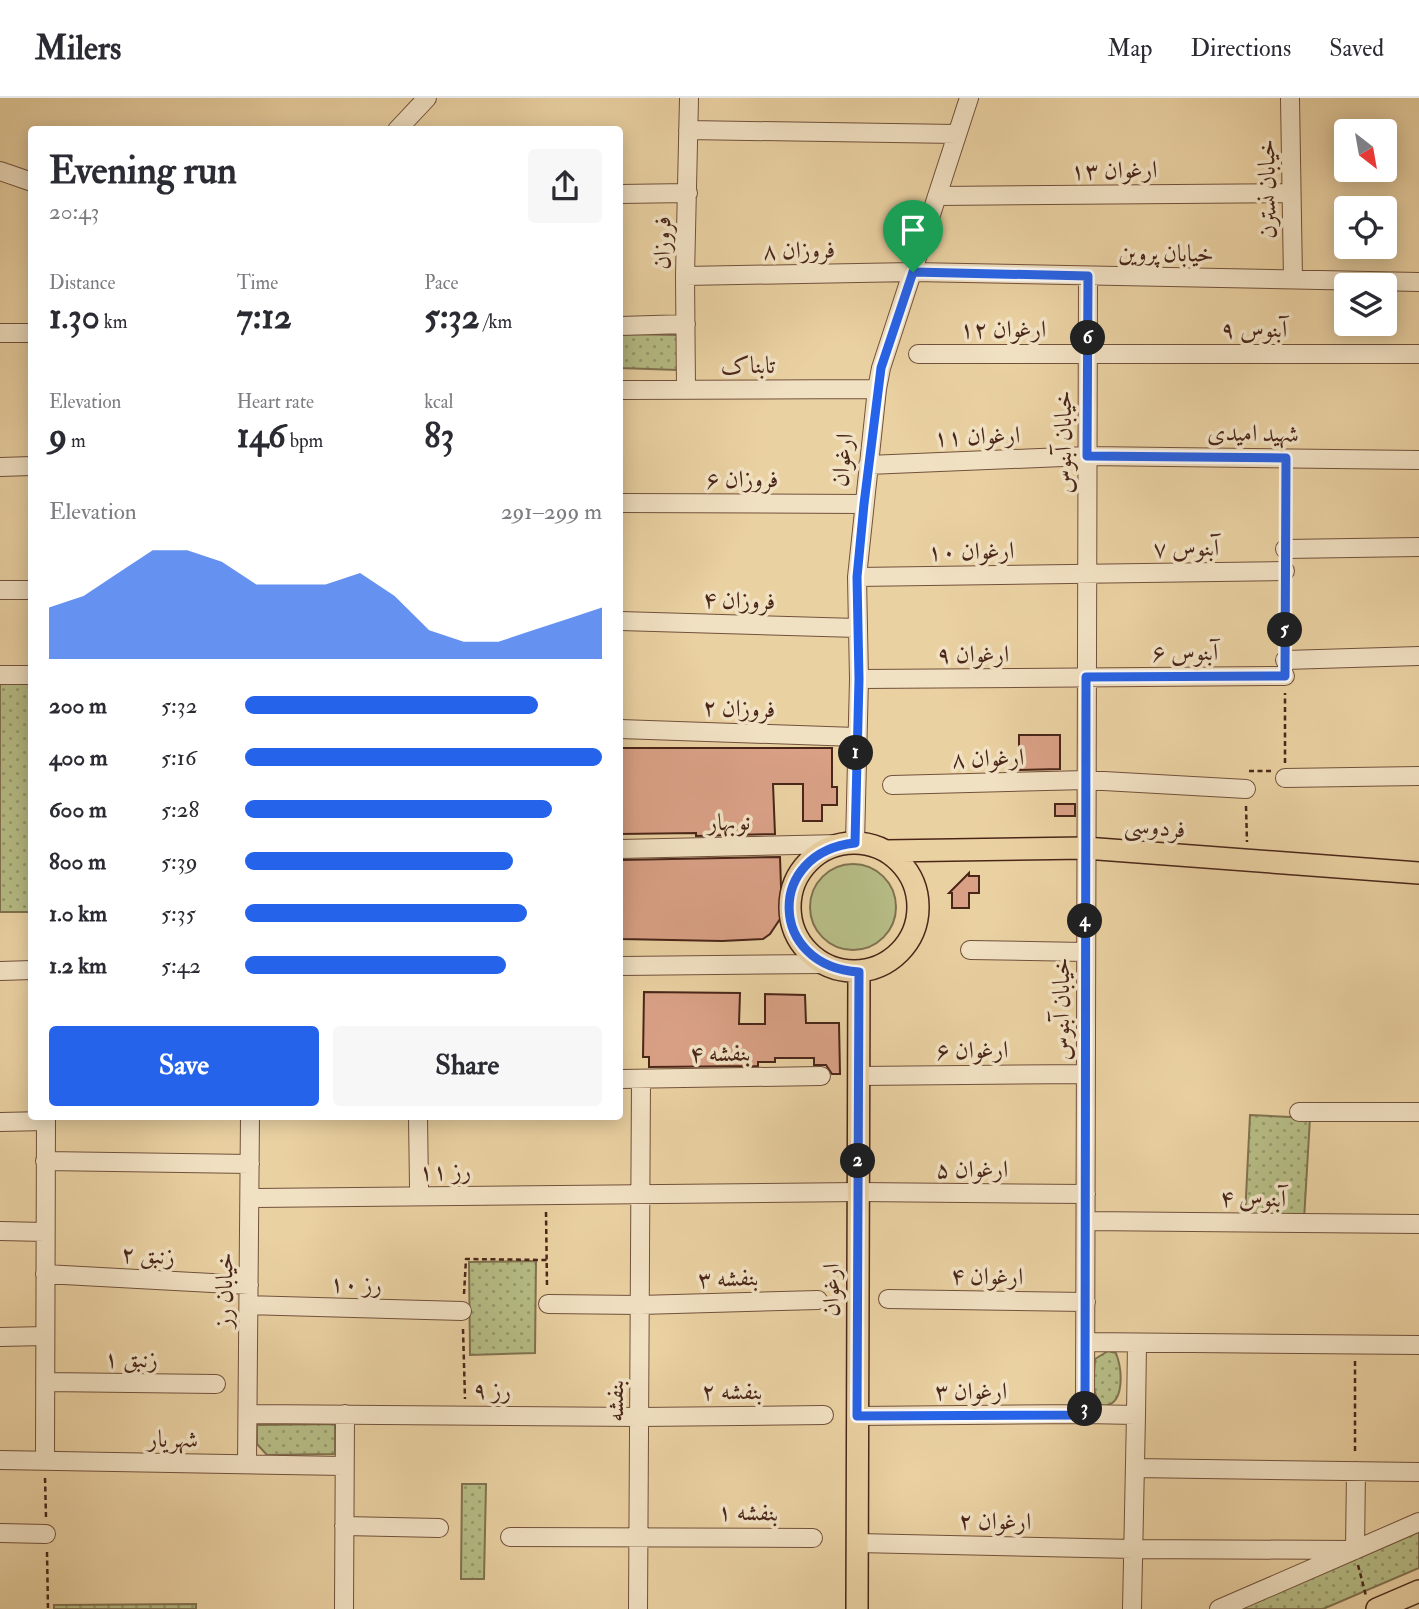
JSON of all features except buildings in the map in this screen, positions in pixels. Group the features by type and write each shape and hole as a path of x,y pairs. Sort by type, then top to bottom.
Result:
{"main road":[{"path":"848,844 871,845 886,851 900,862 911,877 917,894 918,912 914,930 906,946 893,959 877,968 859,972 840,971 823,964 807,953 796,937 790,918 790,898 795,880 806,864 821,852 848,844"},
{"name":"فردوسی","path":"886,851 1085,848 1419,873"},
{"name":"ارغوان","path":"857,1609 859,972"},
{"path":"1372,1603 1419,1591"}],"street":[{"path":"401,126 427,98"},
{"name":"فروزان","path":"686,389 685,276 689,98"},
{"name":"ارغوان","path":"848,844 859,679 857,577 877,389 881,368 969,98"},
{"name":"خیابان نسترن","path":"1290,98 1293,279"},
{"path":"688,130 957,134"},
{"path":"0,171 28,181"},
{"path":"623,194 688,193"},
{"name":"ارغوان ۱۳","path":"937,196 1291,193"},
{"name":"فروزان ۸","path":"685,276 913,272"},
{"name":"خیابان پروین","path":"913,272 1419,282"},
{"name":"خیابان آبنوس","path":"1085,1415 1088,276"},
{"path":"623,326 686,324"},
{"path":"0,333 28,333"},
{"name":"ارغوان ۱۲","path":"918,354 1088,354"},
{"name":"آبنوس ۹","path":"1088,354 1419,354"},
{"name":"تابناک","path":"623,390 877,389"},
{"name":"شهید امیدی","path":"1087,456 1419,460"},
{"name":"ارغوان ۱۱","path":"868,465 1087,456"},
{"path":"0,467 28,466"},
{"name":"فروزان ۶","path":"623,503 864,504"},
{"path":"1285,548 1419,547"},
{"name":"آبنوس ۷","path":"1087,574 1285,571"},
{"name":"ارغوان ۱۰","path":"857,577 1087,574"},
{"path":"0,590 28,590"},
{"name":"فروزان ۴","path":"623,621 857,628"},
{"name":"آبنوس ۶","path":"1086,677 1285,668 1419,656"},
{"path":"0,675 28,675"},
{"name":"ارغوان ۹","path":"859,679 1086,677"},
{"name":"فروزان ۲","path":"623,729 856,737"},
{"path":"1285,778 1419,776"},
{"name":"ارغوان ۸","path":"892,785 1086,780 1246,789"},
{"name":"نوبهار","path":"623,849 848,844"},
{"path":"970,950 1085,951"},
{"path":"623,966 823,964"},
{"path":"0,971 28,970"},
{"name":"ارغوان ۶","path":"859,1076 1085,1074"},
{"name":"بنفشه ۴","path":"623,1079 821,1076"},
{"name":"بنفشه","path":"638,1609 641,1079"},
{"path":"1298,1112 1419,1112"},
{"path":"0,1122 31,1120"},
{"path":"44,1461 46,1120"},
{"name":"خیابان رز","path":"247,1464 250,1120"},
{"path":"418,1120 419,1187"},
{"path":"46,1161 250,1164"},
{"path":"640,1194 858,1192"},
{"name":"ارغوان ۵","path":"858,1192 1086,1194"},
{"name":"رز ۱۱","path":"250,1198 640,1194"},
{"name":"آبنوس ۴","path":"1086,1221 1419,1224"},
{"path":"0,1231 45,1232"},
{"name":"زنبق ۲","path":"45,1274 249,1285"},
{"name":"بنفشه ۳","path":"640,1305 818,1300"},
{"name":"ارغوان ۴","path":"888,1300 1086,1302"},
{"path":"548,1304 640,1305"},
{"name":"رز ۱۰","path":"249,1305 463,1311"},
{"path":"0,1337 45,1336"},
{"path":"1086,1342 1419,1345"},
{"path":"1132,1609 1138,1343"},
{"name":"زنبق ۱","path":"45,1382 216,1384"},
{"name":"رز ۹","path":"247,1414 639,1417"},
{"path":"344,1609 345,1414"},
{"name":"بنفشه ۲","path":"639,1417 824,1415"},
{"path":"1085,1415 1136,1415"},
{"name":"ارغوان ۳","path":"857,1416 1085,1415"},
{"name":"شهریار","path":"0,1460 344,1466"},
{"path":"1135,1468 1419,1472"},
{"path":"1355,1550 1356,1471"},
{"path":"1219,1609 1419,1522"},
{"path":"344,1526 439,1528"},
{"path":"0,1533 46,1534"},
{"name":"بنفشه ۱","path":"510,1537 638,1535 813,1538"},
{"name":"ارغوان ۲","path":"857,1543 1133,1549 1355,1550"}],"path":[{"path":"1285,548 1286,458"},
{"path":"1285,571 1285,778"},
{"path":"546,1195 548,1304"},
{"path":"466,1414 463,1311 466,1259 547,1260"},
{"path":"1355,1344 1356,1471"},
{"path":"1355,1550 1372,1603"}],"green space":[{"path":"623,334 678,335 677,370 623,368"},
{"path":"28,676 28,912 0,912 0,677"},
{"path":"853,864 870,867 884,876 893,890 896,907 893,924 884,938 870,947 853,950 836,947 822,938 813,924 810,907 813,890 822,876 836,867"},
{"path":"1250,1115 1310,1118 1304,1220 1245,1217"},
{"path":"536,1261 535,1353 470,1355 469,1262"},
{"path":"1108,1351 1116,1353 1121,1377 1119,1393 1115,1400 1102,1406 1094,1389 1095,1359"},
{"path":"335,1424 335,1454 267,1455 257,1444 257,1425"},
{"path":"462,1484 486,1484 484,1579 461,1579"},
{"path":"1419,1528 1419,1568 1323,1609 1228,1609"},
{"path":"196,1604 196,1609 54,1609 54,1605"}],"route":[{"path":"913,272 1088,276 1087,456 1286,458 1285,676 1086,677 1085,1415 857,1416 859,972 840,971 807,953 796,937 790,918 790,898 795,880 806,864 821,852 840,844 855,843 859,679 857,577 864,504 881,368 913,272"}]}
